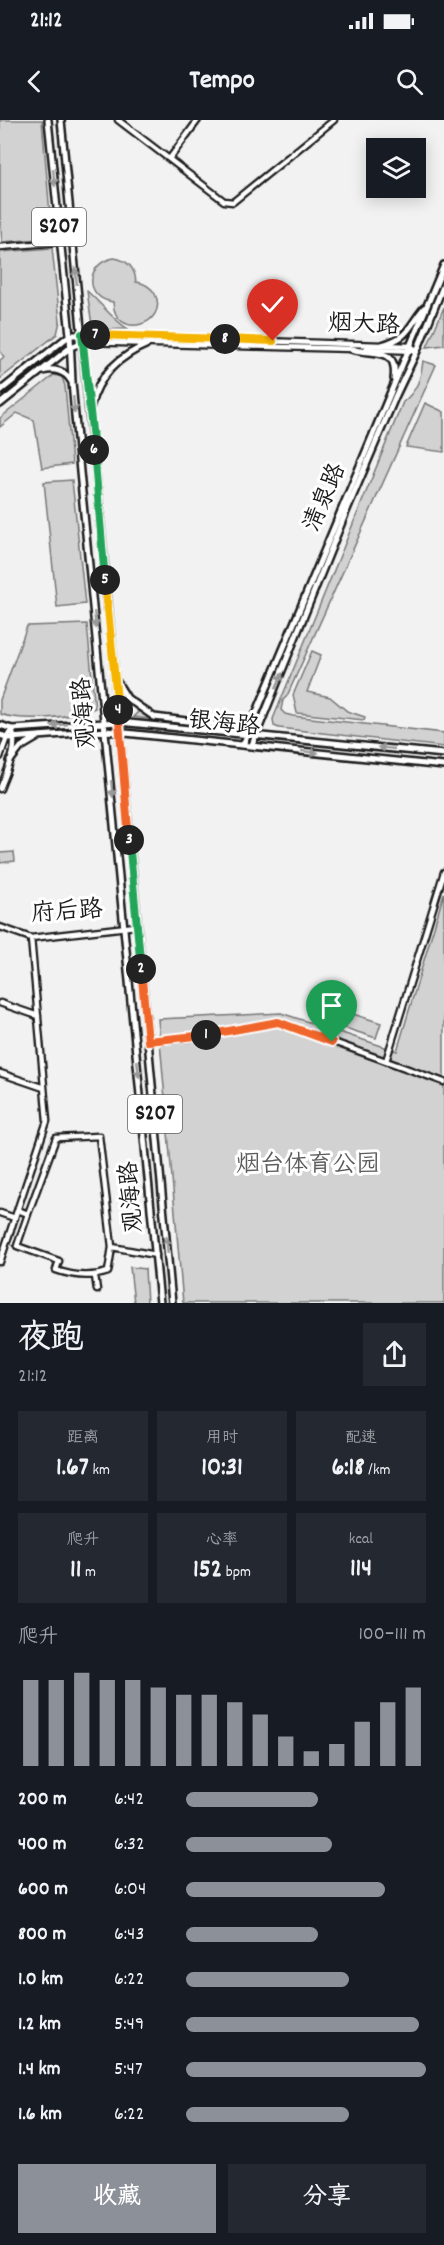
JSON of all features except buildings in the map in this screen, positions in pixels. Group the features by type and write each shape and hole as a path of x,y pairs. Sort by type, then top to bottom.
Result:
{"main road":[{"name":"观海路","path":"48,120 160,1303"},
{"name":"观海路","path":"61,120 95,462 172,1303"},
{"name":"清泉路","path":"243,745 244,734 444,266"},
{"name":"清泉路","path":"252,745 355,492 444,284"},
{"path":"382,345 405,335 429,302"},
{"path":"0,391 70,335 82,334"},
{"path":"0,404 71,347 83,342"},
{"path":"89,412 97,384 104,375 124,356 150,343"},
{"path":"351,349 389,356 395,364 394,384"},
{"path":"42,371 59,370 70,377 72,382"},
{"path":"114,674 123,693 154,717 219,725 244,734"},
{"name":"银海路","path":"0,725 12,729 105,721 444,754"},
{"name":"银海路","path":"0,735 15,738 106,731 444,766"},
{"path":"10,761 21,747 40,736"}],"street":[{"path":"118,120 224,201 233,202 334,120"},
{"path":"170,158 198,120"},
{"path":"0,247 60,242"},
{"name":"烟大路","path":"82,334 382,345 417,351"},
{"name":"烟大路","path":"83,342 351,349 410,348"},
{"path":"0,758 12,729"},
{"path":"0,789 15,738 12,729"},
{"path":"0,766 7,769"},
{"path":"386,1061 444,872"},
{"name":"府后路","path":"0,927 32,938 136,926"},
{"path":"0,1262 47,1121 32,938"},
{"path":"0,1003 38,1016"},
{"path":"148,1041 188,1038 278,1022 444,1082"},
{"path":"0,1073 44,1088"},
{"path":"99,1136 111,1247 108,1272 95,1276 71,1275 56,1270 59,1261 18,1246 56,1138 99,1136"},
{"path":"18,1210 28,1214"},
{"path":"0,1213 15,1218"},
{"path":"111,1247 156,1255"},
{"path":"95,1276 97,1290"}],"green space":[{"path":"0,120 42,120 52,238 2,242"},
{"path":"52,248 60,321 57,334 0,379 0,360 4,357 0,351 0,252"},
{"path":"114,258 127,263 134,273 136,282 152,289 155,294 158,305 155,314 149,320 131,325 123,322 116,314 113,302 104,299 93,288 93,273 104,261"},
{"path":"87,291 128,329 99,330 92,325"},
{"path":"444,307 444,345 427,347"},
{"path":"423,361 436,365 287,696 283,700 281,710 293,716 444,733 444,747 274,726 273,719 403,402 418,384"},
{"path":"54,375 62,377 65,386 72,464 42,468 34,420 17,413 0,427 0,418"},
{"path":"425,403 444,412 444,452 406,447"},
{"path":"72,480 85,604 57,607 44,482"},
{"path":"87,624 95,708 48,718 21,718 0,714 0,700 27,626"},
{"path":"312,651 321,655 307,692 330,697 347,711 365,717 364,720 297,713 293,695"},
{"path":"140,710 150,717 216,726 216,728 133,717"},
{"path":"14,852 15,861 0,863 0,853"},
{"name":"烟台体育公园","path":"444,893 444,1303 183,1303 158,1019 281,1013 397,1051"},
{"path":"350,1013 381,1023 376,1038 345,1028"},
{"path":"130,1267 145,1269 147,1303 134,1303"}],"route":[{"path":"273,341 82,334 148,1041 188,1038 278,1022 332,1042"}]}
